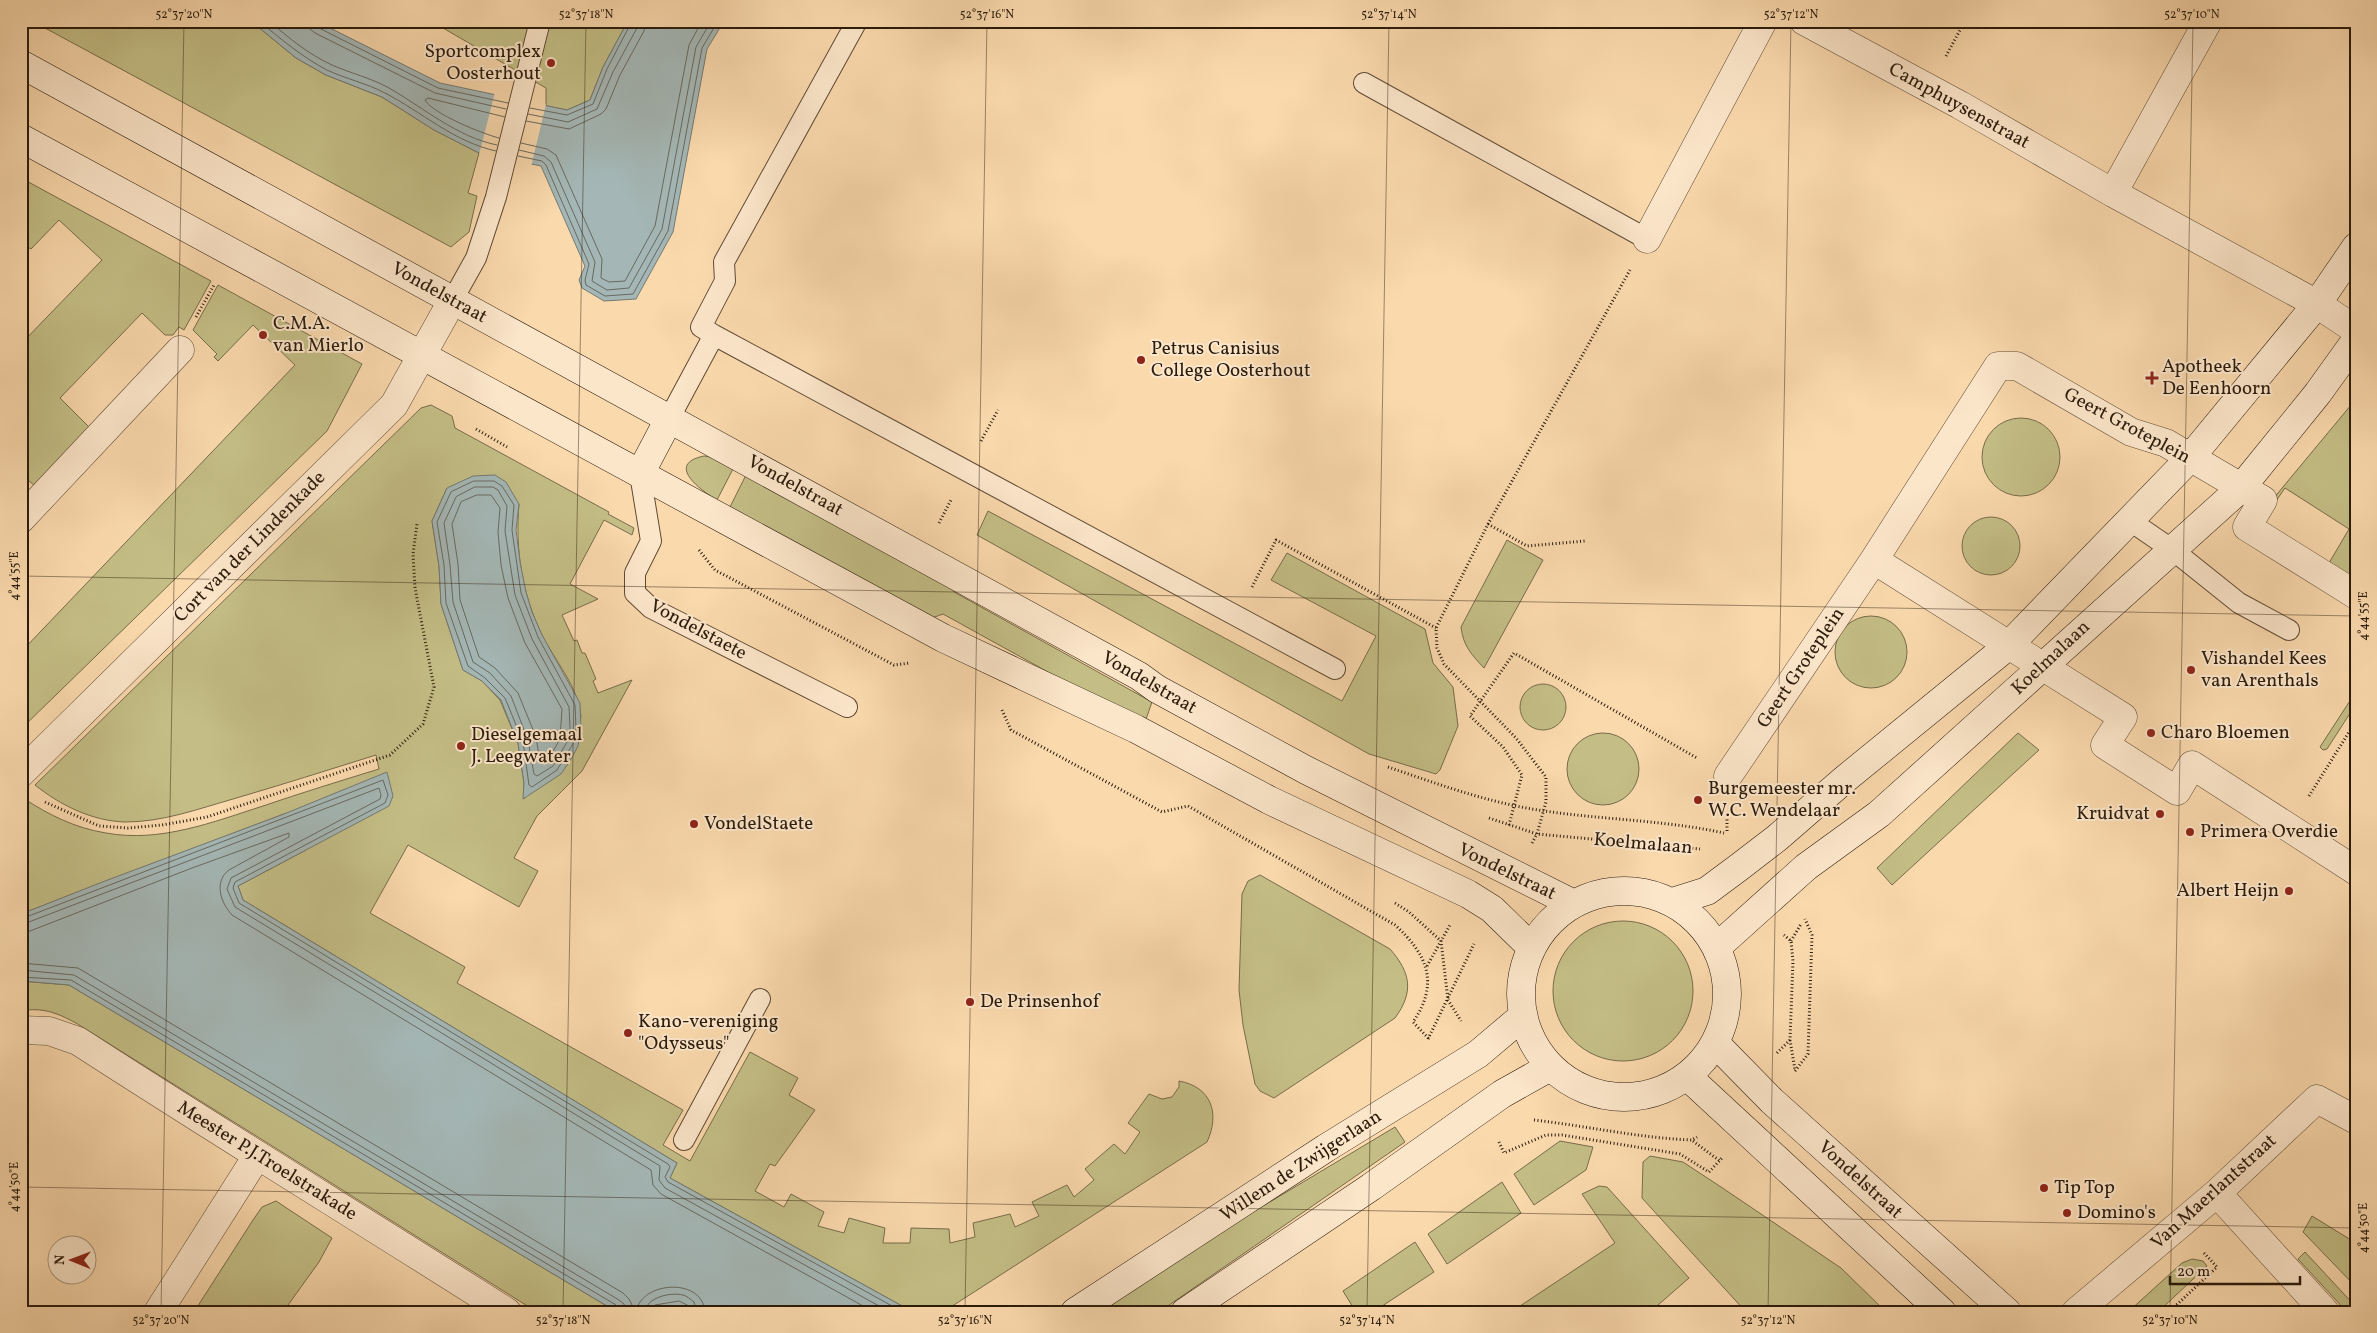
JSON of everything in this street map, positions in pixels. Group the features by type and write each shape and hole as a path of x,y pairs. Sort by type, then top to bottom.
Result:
{"street":[{"path":"1648,239 1763,21"},
{"name":"Camphuysenstraat","path":"1804,21 1960,105 2112,193 2317,304 2356,330"},
{"path":"2112,193 2208,21"},
{"name":"Vondelstraat","path":"21,64 452,301 670,417 1139,676 1156,689 1306,770 1572,903"},
{"name":"Vondelstraat","path":"21,138 943,638 1136,728 1269,800 1468,894 1492,909 1532,948"},
{"name":"Koelmalaan","path":"1672,902 1707,891 1738,868 1777,838 1845,779 2008,646 2190,458 2317,304 2356,247"},
{"name":"Cort van der Lindenkade","path":"21,773 394,405 452,301"},
{"name":"Koelmalaan","path":"1717,947 1806,867 1879,814 2094,619 2174,551 2241,488 2318,393 2356,340"},
{"path":"21,519 180,350"},
{"name":"Geert Groteplein","path":"1728,776 1874,560 1998,366 2017,366 2131,432 2166,443 2263,500 2247,526 2356,594"},
{"path":"640,474 670,417"},
{"path":"1874,560 2123,717 2105,745 2177,791 2192,765 2356,871"},
{"path":"1624,890 1650,894 1672,902 1700,923 1717,947 1726,977 1728,996 1725,1019 1716,1044 1702,1063 1688,1077 1662,1091 1624,1098 1601,1096 1573,1085 1550,1067 1533,1043 1523,1016 1521,994 1523,971 1532,948 1547,924 1572,903 1589,897 1624,890"},
{"name":"Willem de Zwijgerlaan","path":"1075,1312 1326,1148 1478,1054 1523,1016"},
{"name":"Meester P.J.Troelstrakade","path":"21,1030 49,1031 78,1041 506,1312"},
{"name":"Vondelstraat","path":"1716,1044 1772,1101 2007,1312"},
{"path":"1185,1312 1371,1187 1483,1108 1550,1067"},
{"path":"1688,1077 1942,1312"},
{"name":"Van Maerlantstraat","path":"2076,1312 2217,1193 2316,1099 2356,1120"},
{"path":"158,1312 257,1156"},
{"path":"2217,1193 2325,1312"}],"lane":[{"path":"452,301 476,258 496,197 540,21"},
{"path":"857,21 724,262 725,281 701,327 1335,669"},
{"path":"1364,83 1648,239"},
{"path":"670,417 714,335"},
{"name":"Vondelstaete","path":"640,474 652,541 635,573 635,594 651,608 847,707"},
{"path":"2129,520 2174,551 2239,602 2288,630"},
{"path":"684,1140 760,999"}],"path":[{"path":"1537,834 1546,802 1546,777 1516,738 1444,664 1437,648 1436,628 1488,524 1648,239"},
{"path":"40,799 99,826 128,828 162,825 207,817 390,755 423,724 434,687 415,588 413,554 417,524"},
{"path":"1488,524 1527,546 1585,541"},
{"path":"1237,616 1276,540 1436,628"},
{"path":"1482,701 1514,653 1728,776"},
{"path":"2289,829 2356,720"},
{"name":"Koelmalaan","path":"1721,839 1733,828"},
{"name":"Koelmalaan","path":"1565,837 1703,850"},
{"path":"1772,1058 1790,1040 1793,961 1791,941 1777,928"},
{"path":"1463,1025 1448,1000 1477,938"},
{"path":"1426,966 1427,995 1421,1010 1413,1022 1454,1069"},
{"path":"1772,1101 1808,1054 1810,1002"},
{"path":"1483,1108 1504,1153 1546,1135 1562,1135 1680,1154 1709,1172 1745,1130"},
{"path":"1532,1120 1595,1127 1654,1138 1692,1140 1699,1135"},
{"path":"2168,1312 2212,1272"}],"shaded area":[{"path":"32,21 251,21 296,58 326,75 382,97 434,130 479,153 468,193 477,196 469,232 451,247"},
{"name":"Sportcomplex Oosterhout","path":"431,21 628,21 603,67 590,100 567,110 546,106 546,88"},
{"path":"21,178 211,281 184,330 179,327 173,335 165,335 142,313 60,398 91,429 36,487 21,474 21,344 102,260 59,220 31,249 21,243"},
{"path":"218,285 362,364 327,431 21,729 21,652 295,365 253,325 218,361 214,357 217,354 193,330"},
{"path":"2356,399 2356,580 2329,563 2349,529 2285,488 2276,501 2273,499"},
{"path":"431,405 452,416 455,428 609,512 608,514 634,528 632,535 604,520 570,584 598,599 562,615 574,641 577,640 582,653 585,653 596,679 593,681 598,693 632,680 582,771 537,816 514,858 538,871 519,907 408,845 370,913 465,967 457,983 683,1110 663,1145 690,1161 750,1052 798,1078 789,1095 815,1110 775,1166 770,1164 755,1191 784,1207 791,1194 824,1212 818,1226 844,1233 849,1218 885,1228 883,1243 910,1243 911,1228 949,1229 950,1243 975,1237 973,1223 1010,1214 1015,1227 1039,1216 1032,1202 1067,1185 1074,1197 1094,1180 1085,1169 1114,1144 1125,1154 1140,1132 1128,1123 1149,1094 1162,1099 1172,1097 1179,1087 1179,1081 1199,1089 1210,1103 1213,1112 1213,1122 1207,1142 943,1312 913,1312 670,1178 677,1163 243,900 238,886 306,850 284,814 21,914 21,799 23,798 53,815 84,828 106,833 146,835 166,833 206,824 379,769 376,755 193,811 153,820 125,822 101,819 77,811 35,785 421,408","holes":["447,488 519,504 519,554 529,604 542,635 571,685 581,717 524,799 524,783 518,743 500,700 482,681 463,670 441,604 439,566 432,521"]},
{"path":"2021,418 2036,421 2053,435 2057,442 2060,457 2057,472 2043,489 2036,493 2021,496 2006,493 1989,479 1985,472 1982,457 1985,442 1999,425 2006,421"},
{"path":"704,456 719,458 735,465 717,500 695,484 686,471 687,465 693,460"},
{"path":"747,473 949,582 954,592 1152,702 1144,725 943,614 932,618 730,507"},
{"path":"988,511 1342,701 1376,636 1271,580 1287,553 1425,629 1433,663 1453,687 1458,726 1440,770 1436,774 1369,754 977,535"},
{"path":"1985,517 1997,517 2012,525 2020,540 2020,552 2012,567 1997,575 1985,575 1970,567 1962,552 1962,540 1970,525"},
{"path":"1507,540 1543,560 1484,668 1466,645 1461,627"},
{"path":"1871,616 1891,622 1901,632 1907,652 1901,672 1891,682 1871,688 1851,682 1841,672 1835,652 1841,632 1851,622"},
{"path":"1538,684 1548,684 1560,690 1565,698 1565,716 1560,724 1552,729 1538,730 1530,727 1523,720 1520,712 1520,702 1523,694 1530,687"},
{"path":"2355,693 2356,704 2327,749 2323,750 2320,747"},
{"path":"1603,733 1623,739 1633,749 1639,769 1633,789 1623,799 1603,805 1583,799 1573,789 1567,769 1573,749 1583,739"},
{"path":"2018,733 2039,750 1892,885 1877,868"},
{"path":"1260,875 1390,949 1402,966 1408,983 1405,1000 1395,1018 1274,1098 1260,1091 1255,1084 1243,1025 1239,990 1242,894 1248,881"},
{"path":"1623,921 1650,927 1662,933 1672,942 1681,952 1687,964 1693,991 1687,1018 1681,1030 1672,1040 1662,1049 1650,1055 1623,1061 1596,1055 1584,1049 1574,1040 1565,1030 1559,1018 1553,991 1559,964 1565,952 1574,942 1584,933 1596,927"},
{"path":"21,981 69,985 617,1312 537,1312 76,1023 43,1010 21,1011"},
{"path":"1395,1127 1405,1142 1159,1312 1093,1312 1163,1266"},
{"path":"1560,1141 1593,1147 1586,1170 1534,1205 1514,1174"},
{"path":"1650,1156 1683,1162 1721,1187 1841,1268 1886,1312 1746,1312 1642,1198 1643,1162"},
{"path":"1502,1182 1521,1213 1447,1264 1428,1234"},
{"path":"1599,1186 1607,1187 1689,1278 1650,1312 1511,1312 1615,1243 1582,1194"},
{"path":"276,1201 332,1238 319,1262 283,1312 194,1312 262,1207"},
{"path":"2312,1216 2356,1243 2356,1287 2303,1232"},
{"path":"1415,1242 1434,1272 1373,1312 1356,1312 1343,1291"},
{"path":"2305,1252 2356,1307 2356,1312 2347,1312 2298,1259"},
{"path":"2192,1259 2203,1261 2207,1266 2158,1312 2128,1312 2182,1263"}],"water":[{"path":"251,21 316,21 440,83 567,110 590,100 603,67 628,21 724,21 707,49 673,232 636,299 604,301 582,288 579,280 585,266 541,166 479,153 434,130 382,97 326,75 296,58"},
{"path":"495,475 506,482 519,504 516,530 520,562 532,612 542,635 580,703 581,729 578,746 570,761 561,774 523,799 524,783 518,743 501,700 482,681 463,670 441,604 439,566 432,521 447,488 473,476"},
{"path":"387,772 393,796 389,806 238,886 243,900 677,1163 670,1178 913,1312 689,1312 679,1306 640,1312 617,1312 69,985 21,981 21,914 284,814"}],"pier":[{"path":"495,92 546,104 531,167 479,155"}],"place":[{"name":"Sportcomplex Oosterhout","path":"551,63"},
{"name":"C.M.A. van Mierlo","path":"263,335"},
{"name":"Petrus Canisius College Oosterhout","path":"1141,360"},
{"name":"Apotheek De Eenhoorn","path":"2152,378"},
{"name":"Vishandel Kees van Arenthals","path":"2191,670"},
{"name":"Charo Bloemen","path":"2151,733"},
{"name":"Dieselgemaal J. Leegwater","path":"461,746"},
{"name":"Burgemeester mr. W.C. Wendelaar","path":"1698,800"},
{"name":"Kruidvat","path":"2160,814"},
{"name":"VondelStaete","path":"694,824"},
{"name":"Primera Overdie","path":"2190,832"},
{"name":"Albert Heijn","path":"2289,891"},
{"name":"De Prinsenhof","path":"970,1002"},
{"name":"Kano-vereniging \"Odysseus\"","path":"628,1033"},
{"name":"Tip Top","path":"2044,1188"},
{"name":"Domino's","path":"2067,1213"}]}
